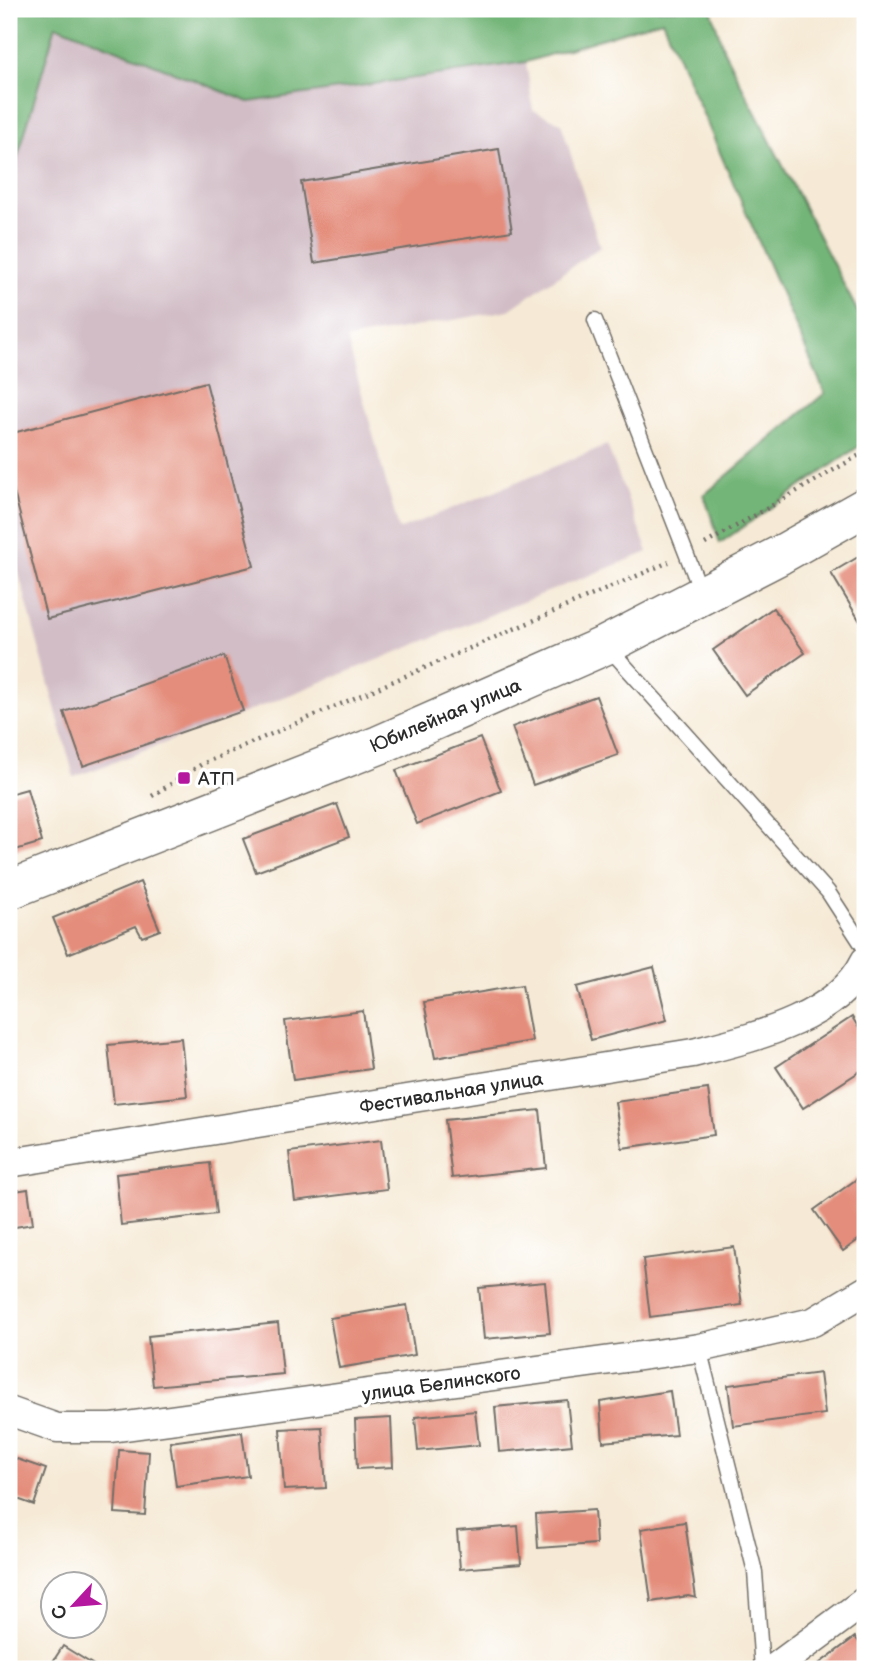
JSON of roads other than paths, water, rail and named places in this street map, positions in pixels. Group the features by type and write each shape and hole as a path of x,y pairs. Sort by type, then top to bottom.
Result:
{"street":[{"name":"Юбилейная улица","path":"9,890 379,745 606,645 865,508"},
{"name":"Фестивальная улица","path":"9,1163 693,1053 764,1035 814,1012 857,978 865,961"},
{"name":"улица Белинского","path":"9,1411 57,1428 111,1428 699,1348 813,1322 865,1291"},
{"path":"773,1669 865,1601"}],"lane":[{"path":"595,320 703,595"},
{"path":"606,645 828,892 865,949"},
{"path":"699,1348 755,1573 762,1669"}],"place":[{"name":"АТП","path":"184,778"}]}
